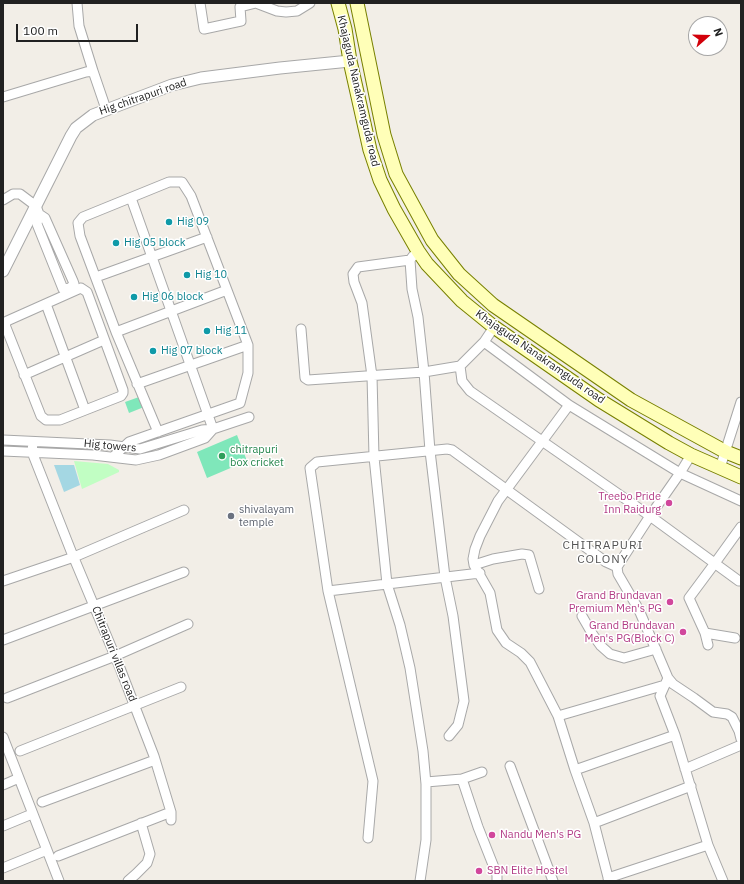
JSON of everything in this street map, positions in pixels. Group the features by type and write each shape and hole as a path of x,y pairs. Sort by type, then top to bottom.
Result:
{"main road":[{"name":"Khajaguda Nanakramguda road","path":"338,3 370,150 380,180 414,255 427,264 462,301 494,327 599,400 691,455 741,477"},
{"name":"Khajaguda Nanakramguda road","path":"356,3 384,135 396,174 432,240 442,254 459,274 493,305 631,400 726,452 741,458"}],"street":[{"path":"77,3 79,26 106,109"},
{"path":"200,3 204,29 241,21 240,8 256,3 270,9 286,12 297,11 310,3"},
{"name":"Hig chitrapuri road","path":"3,271 37,210 76,128 92,115 172,85 201,78 257,70 350,61"},
{"path":"3,97 93,71"},
{"path":"113,457 129,442 158,432 208,414 240,403 248,373 248,345 191,196 182,182 169,182 83,217 78,223 80,236 116,332 158,432"},
{"path":"3,200 13,194 20,194 37,210 37,224 63,289 70,290"},
{"path":"130,198 214,429"},
{"path":"96,277 207,237"},
{"path":"420,881 426,840 426,782 423,750 410,668 400,625 387,584 374,457 372,376 362,303 354,282 353,274 358,267 414,255 412,288 418,317 430,452 445,577 454,616 464,701 458,725 449,736"},
{"path":"80,288 87,292 123,393 121,396 60,420 46,420 41,416 5,324 7,321 46,304 70,290 80,288"},
{"path":"116,332 227,290"},
{"path":"46,304 85,410"},
{"path":"301,329 305,378 308,380 424,372 460,366 484,342 494,327"},
{"path":"24,375 104,340"},
{"path":"484,342 569,405 680,473 741,501"},
{"path":"137,384 248,345"},
{"path":"460,366 462,380 470,391 650,516 739,581"},
{"path":"720,468 739,416 741,402"},
{"path":"569,405 498,501 480,536 475,550 474,564 490,593 497,630 506,643 521,653 530,662 558,716 594,823 608,880 708,845"},
{"path":"3,451 113,457 136,460 159,454 204,438 214,429 249,417"},
{"name":"Hig towers","path":"3,440 110,445 140,449 202,430 214,429"},
{"path":"731,435 741,438"},
{"path":"32,452 33,442"},
{"path":"368,838 373,782 328,591 310,468 317,462 430,452 447,449 452,450 606,562 616,567 618,574 639,610 656,649 667,681 660,696 675,735 708,845 723,881"},
{"name":"Chitrapuri villas road","path":"32,452 135,706 155,760 171,816 142,823"},
{"path":"616,567 691,455"},
{"path":"3,581 74,557 184,510"},
{"path":"708,645 705,633 689,598 716,563 741,526"},
{"path":"474,564 492,559 522,554 529,555 539,589"},
{"path":"3,640 184,572"},
{"path":"328,591 480,574"},
{"path":"582,616 601,646 610,654 624,658 656,649"},
{"path":"7,698 115,656 188,624"},
{"path":"705,633 735,638"},
{"path":"558,716 667,681 713,712 727,714 732,717 739,731 741,740"},
{"path":"20,751 180,687"},
{"path":"575,770 675,735"},
{"path":"4,740 59,881"},
{"path":"685,769 741,744"},
{"path":"42,802 155,760"},
{"path":"510,766 553,881"},
{"path":"426,782 462,779 482,772"},
{"path":"3,785 19,778"},
{"path":"462,779 478,827 497,875 497,881"},
{"path":"594,823 691,786"},
{"path":"3,826 32,814"},
{"path":"58,856 142,823 150,854 147,863 128,881"},
{"path":"3,868 47,850"}],"green space":[{"path":"139,397 144,407 129,413 125,402"},
{"name":"chitrapuri box cricket","path":"237,435 247,461 207,478 197,452"},
{"path":"74,461 108,464 119,470 119,472 82,489"}],"water":[{"path":"54,465 74,465 80,485 64,492"}],"place":[{"name":"Hig 09","path":"169,222"},
{"name":"Hig 05 block","path":"116,243"},
{"name":"Hig 10","path":"187,275"},
{"name":"Hig 06 block","path":"134,297"},
{"name":"Hig 11","path":"207,331"},
{"name":"Hig 07 block","path":"153,351"},
{"name":"chitrapuri box cricket","path":"222,456"},
{"name":"Treebo Pride Inn Raidurg","path":"669,503"},
{"name":"shivalayam temple","path":"231,516"},
{"name":"Grand Brundavan Premium Men's PG","path":"670,602"},
{"name":"Grand Brundavan Men's PG(Block C)","path":"683,632"},
{"name":"Nandu Men's PG","path":"492,835"},
{"name":"SBN Elite Hostel","path":"479,871"}],"district":[{"name":"CHITRAPURI COLONY","path":"603,553"}]}
